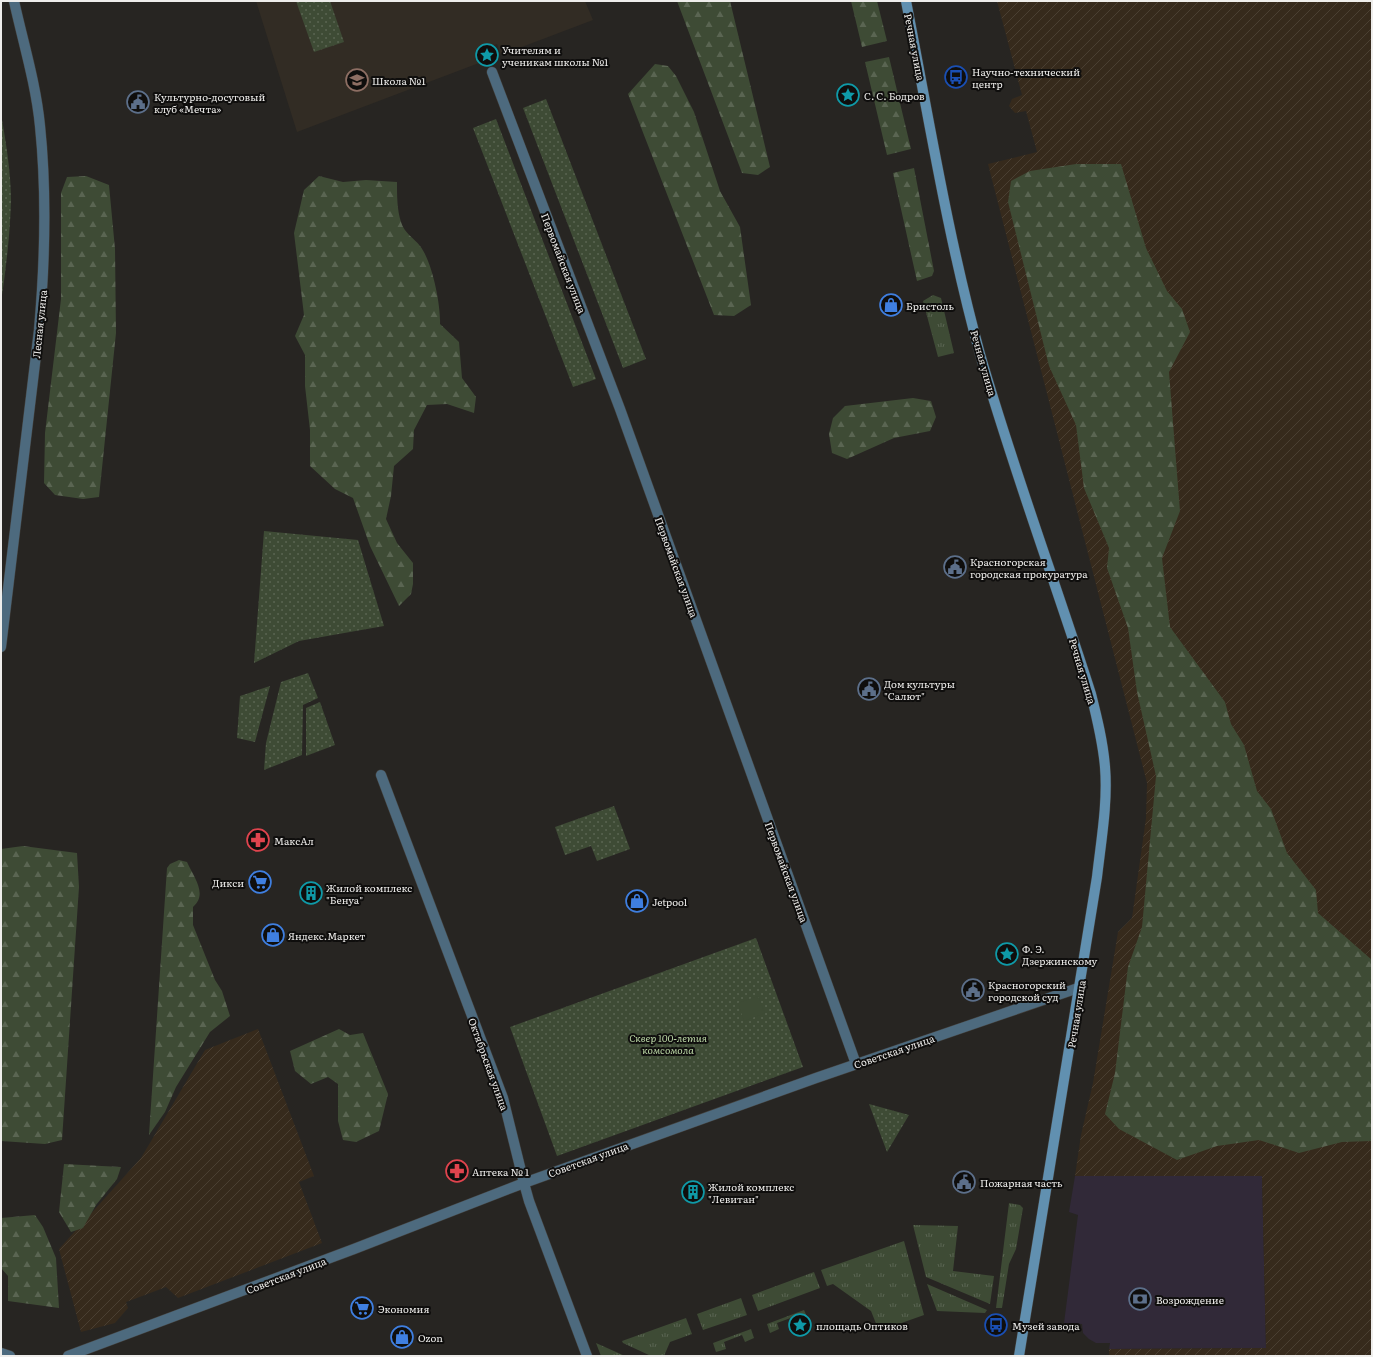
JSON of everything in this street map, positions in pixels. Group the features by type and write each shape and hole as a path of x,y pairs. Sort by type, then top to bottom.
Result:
{"main road":[{"name":"Речная улица","path":"906,1 951,242 980,354 1007,443 1092,694 1101,734 1105,768 1105,800 1097,877 1081,987 1019,1356"}],"street":[{"name":"Лесная улица","path":"1,647 38,330 42,288 45,213 40,125 14,1"},
{"name":"Первомайская улица","path":"492,72 620,409 856,1064"},
{"name":"Октябрьская улица","path":"381,775 503,1098 529,1201 587,1356"},
{"name":"Советская улица","path":"68,1356 524,1183 856,1064 1081,987"},
{"path":"1,1353 10,1356"}],"shaded area":[{"name":"Школа №1","path":"256,1 585,1 593,20 501,55 497,44 475,52 479,63 297,132"},
{"path":"997,1 1372,1 1372,1356 1109,1356 1109,1349 1266,1348 1262,1176 1075,1176 1081,1135 1093,1083 1118,932 1132,918 1146,818 1147,783 988,164 1037,152 1026,111 1015,113 1009,106 1012,99 1022,95"},
{"path":"258,1029 314,1176 299,1182 322,1243 178,1298 166,1287 126,1302 128,1308 115,1323 81,1332 59,1249 141,1158 205,1050"},
{"path":"1075,1176 1262,1176 1266,1348 1109,1349 1110,1343 1096,1343 1089,1339 1083,1333 1082,1324 1064,1323 1078,1215 1069,1212"}],"green space":[{"path":"296,1 330,1 344,42 314,52"},
{"path":"677,1 730,1 770,167 758,175 742,173"},
{"path":"851,1 877,1 887,41 862,47"},
{"path":"889,57 911,149 887,155 865,62"},
{"path":"655,64 668,66 676,76 694,112 720,191 740,227 751,305 734,316 714,315 628,94"},
{"path":"546,99 646,359 623,368 523,108"},
{"path":"1,114 9,169 11,201 8,252 1,302"},
{"path":"496,119 596,379 573,387 473,128"},
{"path":"1076,164 1121,164 1146,248 1167,291 1182,309 1190,332 1169,372 1180,511 1162,558 1170,627 1225,702 1231,724 1244,745 1257,791 1271,809 1287,853 1316,890 1318,913 1372,960 1372,1141 1342,1142 1299,1153 1259,1140 1217,1146 1177,1160 1119,1129 1105,1114 1115,1073 1128,967 1142,927 1156,776 1137,692 1128,628 1107,568 1109,548 1084,488 1076,425 1049,366 1008,202 1011,181 1030,171"},
{"path":"914,168 934,271 932,276 917,281 893,173"},
{"path":"86,176 109,185 115,249 116,333 99,497 83,499 55,495 44,483 45,433 61,299 61,193 67,177"},
{"path":"319,176 343,182 366,180 397,182 398,207 402,226 420,246 428,262 435,284 439,306 440,324 459,342 462,378 476,397 474,413 447,404 427,405 414,430 413,449 394,466 391,496 386,519 397,543 413,563 413,584 411,594 399,606 370,546 353,498 335,489 310,466 310,430 305,386 305,355 295,336 304,315 294,233 304,190"},
{"path":"933,295 941,298 954,353 938,357 923,301"},
{"path":"913,398 931,401 936,417 930,431 894,438 847,459 832,453 829,434 833,418 845,406"},
{"path":"264,531 358,540 384,626 299,641 254,663"},
{"path":"308,673 318,698 303,705 302,755 264,770 266,743 281,682"},
{"path":"270,686 255,742 237,738 240,696"},
{"path":"320,702 335,745 306,756 306,708"},
{"path":"614,806 630,849 597,861 591,846 565,855 555,827"},
{"path":"23,846 77,853 79,887 62,1140 45,1144 1,1141 1,849"},
{"path":"179,860 187,862 200,891 197,902 193,907 193,925 215,980 222,991 230,1016 210,1032 176,1087 165,1112 149,1135 167,868 170,864"},
{"name":"Сквер 100-летия комсомола","path":"756,938 803,1067 557,1156 510,1027"},
{"path":"758,996 765,1013 744,1021 738,1003"},
{"path":"339,1029 350,1035 363,1033 388,1094 379,1131 356,1142 343,1140 338,1121 338,1084 328,1077 311,1084 295,1071 290,1051"},
{"path":"869,1104 909,1115 887,1152"},
{"path":"64,1164 121,1167 117,1179 96,1205 83,1228 71,1232 59,1212"},
{"path":"1009,1203 1020,1205 1023,1208 1016,1249 1009,1264 1002,1308 996,1308"},
{"path":"35,1215 43,1227 56,1258 59,1308 8,1301 8,1276 1,1268 1,1218"},
{"path":"913,1225 958,1226 953,1271 994,1276 990,1304 926,1277"},
{"path":"904,1241 924,1315 879,1331 871,1311 833,1284 827,1286 821,1270"},
{"path":"814,1272 820,1288 758,1311 752,1295"},
{"path":"927,1284 987,1310 985,1313 937,1311"},
{"path":"741,1298 747,1315 703,1330 697,1314"},
{"path":"804,1310 808,1319 799,1323 796,1316 777,1323 779,1329 770,1333 767,1324"},
{"path":"686,1318 692,1334 670,1342 664,1356 651,1356 623,1343 622,1341"},
{"path":"751,1329 754,1338 745,1342 742,1335 724,1342 726,1349 716,1352 713,1343"},
{"path":"596,1343 625,1356 601,1356"}],"place":[{"name":"Учителям и ученикам школы №1","path":"487,55"},
{"name":"Научно-технический центр","path":"956,77"},
{"name":"Школа №1","path":"357,80"},
{"name":"С. С. Бодров","path":"848,95"},
{"name":"Культурно-досуговый клуб «Мечта»","path":"138,102"},
{"name":"Бристоль","path":"891,305"},
{"name":"Красногорская городская прокуратура","path":"955,567"},
{"name":"Дом культуры \"Салют\"","path":"869,689"},
{"name":"МаксАл","path":"258,840"},
{"name":"Дикси","path":"260,882"},
{"name":"Жилой комплекс \"Бенуа\"","path":"311,893"},
{"name":"Jetpool","path":"637,901"},
{"name":"Яндекс.Маркет","path":"273,935"},
{"name":"Ф. Э. Дзержинскому","path":"1007,954"},
{"name":"Красногорский городской суд","path":"973,990"},
{"name":"Аптека № 1","path":"457,1171"},
{"name":"Пожарная часть","path":"964,1182"},
{"name":"Жилой комплекс \"Левитан\"","path":"693,1192"},
{"name":"Возрождение","path":"1140,1299"},
{"name":"Экономия","path":"362,1308"},
{"name":"площадь Оптиков","path":"800,1325"},
{"name":"Музей завода","path":"996,1325"},
{"name":"Ozon","path":"402,1337"}]}
